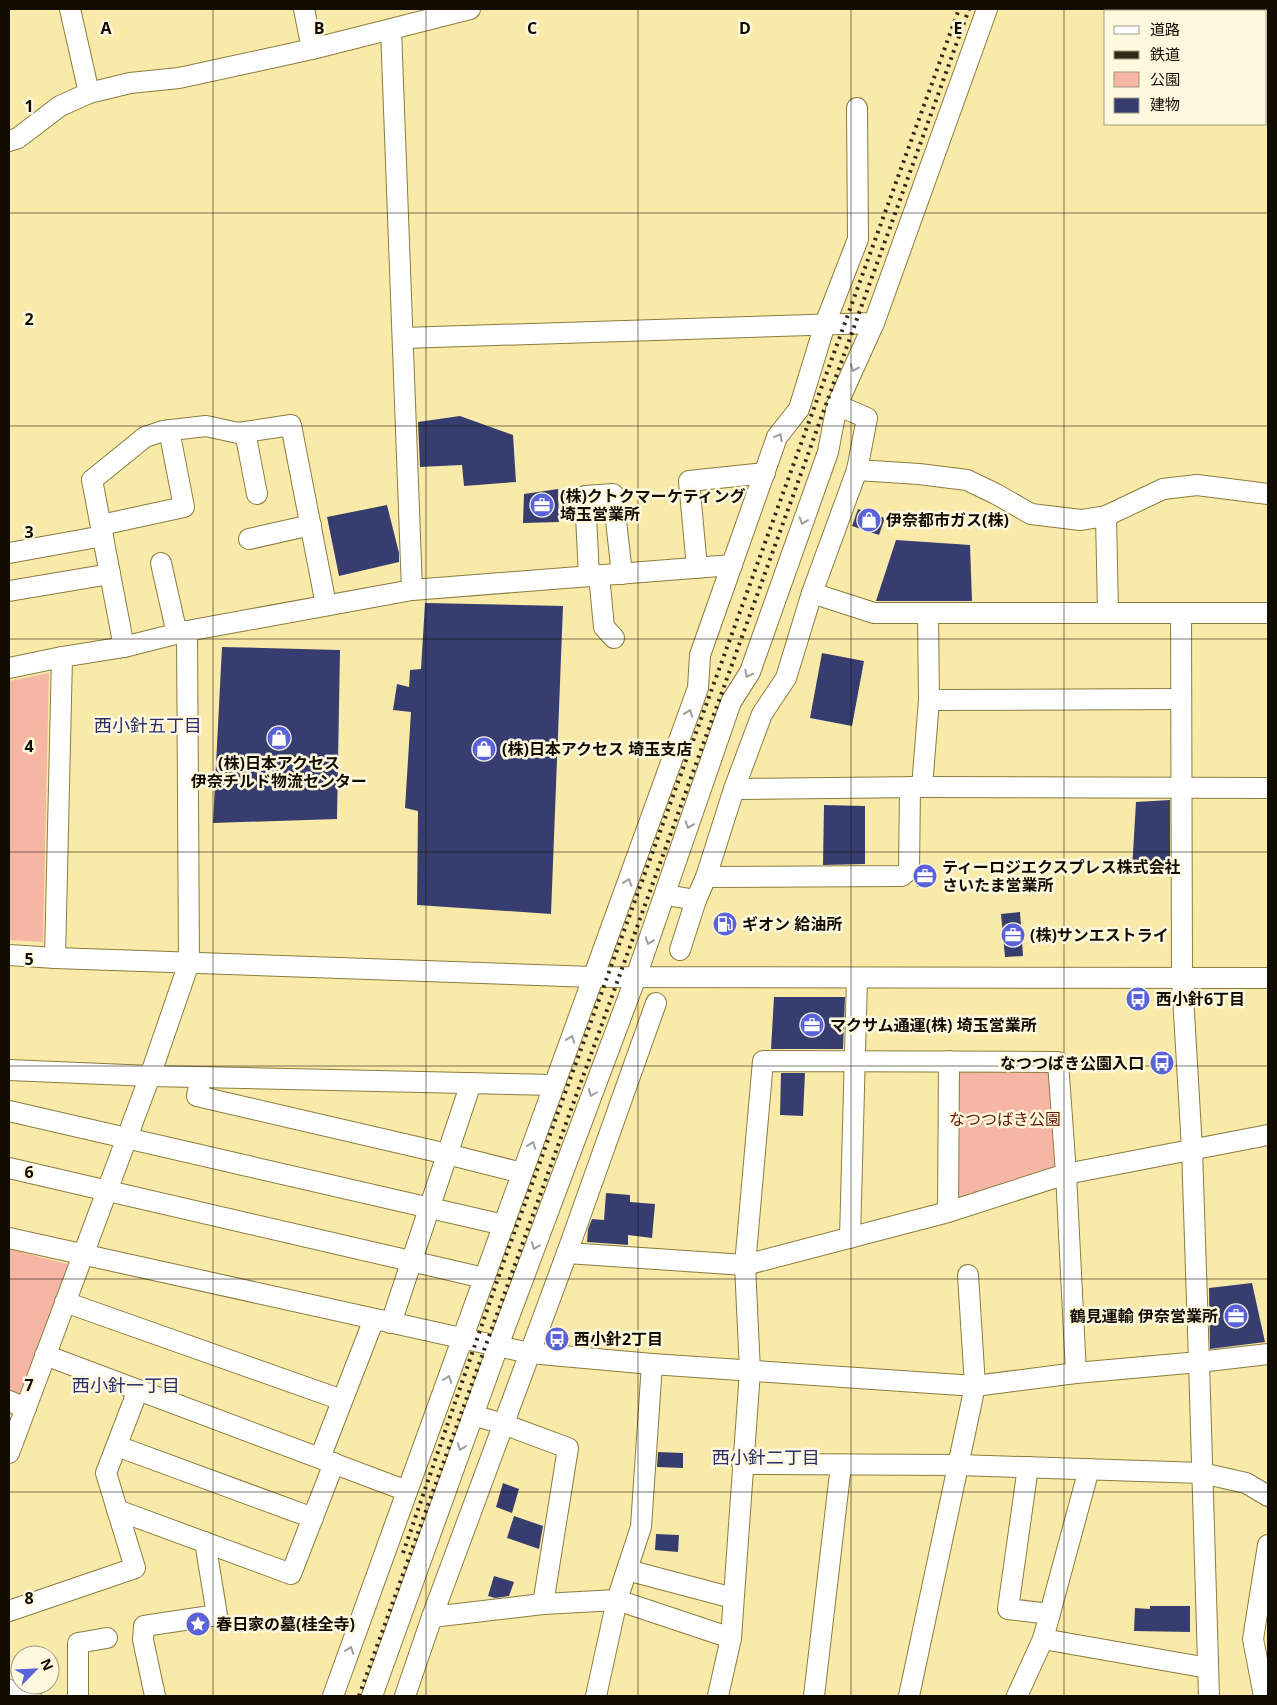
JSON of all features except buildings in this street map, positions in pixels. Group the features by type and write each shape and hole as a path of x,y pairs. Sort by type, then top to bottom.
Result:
{"street":[{"path":"70,9 89,93"},
{"path":"304,9 312,49"},
{"path":"372,1696 524,1275 666,895 731,702 750,672 828,452 837,405 874,323 987,9"},
{"path":"9,141 18,138 60,106 89,93 130,83 180,78 312,49 461,10"},
{"path":"391,28 412,590"},
{"path":"333,1696 698,688 700,655 777,437 799,409 825,324 858,239 857,108"},
{"path":"403,338 874,323"},
{"path":"680,950 734,789 762,714 786,678 812,593 857,470 867,418 837,405"},
{"path":"124,647 92,480 145,437 169,430 206,426 238,433 291,425 326,605"},
{"path":"9,553 102,531 184,507 169,430"},
{"path":"245,432 257,494"},
{"path":"857,470 920,474 967,480 1031,514 1081,520 1106,516 1163,489 1197,485 1268,494"},
{"path":"697,568 690,481 765,473"},
{"path":"614,638 604,627 594,576 585,496 613,494 622,574"},
{"path":"1106,516 1108,612"},
{"path":"249,539 311,525"},
{"path":"9,1453 17,1405 45,1356 150,1076 189,963 182,632 161,563"},
{"path":"9,668 124,647 182,632 412,590 732,565"},
{"path":"9,591 110,574"},
{"path":"812,593 874,613 1268,613"},
{"path":"1181,613 1182,979 1192,1149 1209,1696"},
{"path":"706,877 902,876 909,870 916,787 928,700 928,614"},
{"path":"55,958 62,657"},
{"path":"928,700 1181,699"},
{"path":"734,789 916,787 1268,788"},
{"path":"666,895 696,900"},
{"path":"9,956 593,977 1268,978"},
{"path":"850,1238 857,978"},
{"path":"405,1696 656,1003"},
{"path":"718,1696 731,1638 750,1371 746,1265 763,1061 1058,1062 1066,1174 1076,1373"},
{"path":"948,1212 949,1061"},
{"path":"9,1070 150,1076 554,1085"},
{"path":"201,1077 197,1096 522,1173"},
{"path":"117,1510 291,1574 313,1518 342,1400 412,1261 471,1083"},
{"path":"9,1111 504,1225"},
{"path":"566,1253 746,1265 948,1212 1066,1174 1268,1134"},
{"path":"9,1168 484,1278"},
{"path":"9,1238 529,1353 652,1364 975,1386 1076,1373 1268,1354"},
{"path":"524,1275 555,1283"},
{"path":"909,1696 975,1386 968,1275"},
{"path":"65,1302 342,1400"},
{"path":"45,1356 407,1491"},
{"path":"596,1696 617,1600 641,1527 652,1364"},
{"path":"9,1611 135,1568 106,1473 138,1390"},
{"path":"473,1415 568,1448 543,1604"},
{"path":"117,1446 313,1518"},
{"path":"742,1464 958,1465 1202,1473 1246,1483 1268,1496"},
{"path":"814,1696 841,1465"},
{"path":"1028,1467 1008,1609 1050,1614"},
{"path":"1019,1696 1044,1638 1089,1469"},
{"path":"155,1696 143,1640 144,1626 217,1615 205,1542"},
{"path":"1264,1696 1253,1639 1268,1545"},
{"path":"627,1570 733,1598"},
{"path":"432,1618 543,1604 617,1600 731,1638"},
{"path":"78,1696 78,1643 107,1638"},
{"path":"1044,1638 1208,1668"},
{"path":"9,1690 31,1696"}],"green space":[{"path":"49,673 43,942 9,940 9,681"},
{"name":"なつつばき公園","path":"961,1067 1049,1067 1055,1073 1055,1170 958,1200 953,1197 954,1073"},
{"path":"9,1249 67,1264 70,1270 21,1397 9,1396"}],"railway":[{"path":"403,1553 504,1261 959,9"},
{"path":"359,1696 969,9"}],"place":[{"name":"(株)クトクマーケティング 埼玉営業所","path":"542,505"},
{"name":"伊奈都市ガス(株)","path":"869,520"},
{"name":"(株)日本アクセス 伊奈チルド物流センター","path":"279,738"},
{"name":"(株)日本アクセス 埼玉支店","path":"484,749"},
{"name":"ティーロジエクスプレス株式会社 さいたま営業所","path":"925,876"},
{"name":"ギオン 給油所","path":"725,924"},
{"name":"(株)サンエストライ","path":"1013,935"},
{"name":"西小針6丁目","path":"1138,999"},
{"name":"マクサム通運(株) 埼玉営業所","path":"812,1025"},
{"name":"なつつばき公園入口","path":"1162,1063"},
{"name":"鶴見運輸 伊奈営業所","path":"1236,1316"},
{"name":"西小針2丁目","path":"557,1339"},
{"name":"春日家の墓(桂全寺)","path":"198,1624"}],"district":[{"name":"西小針五丁目","path":"148,726"},
{"name":"西小針一丁目","path":"126,1386"},
{"name":"西小針二丁目","path":"766,1458"}]}
